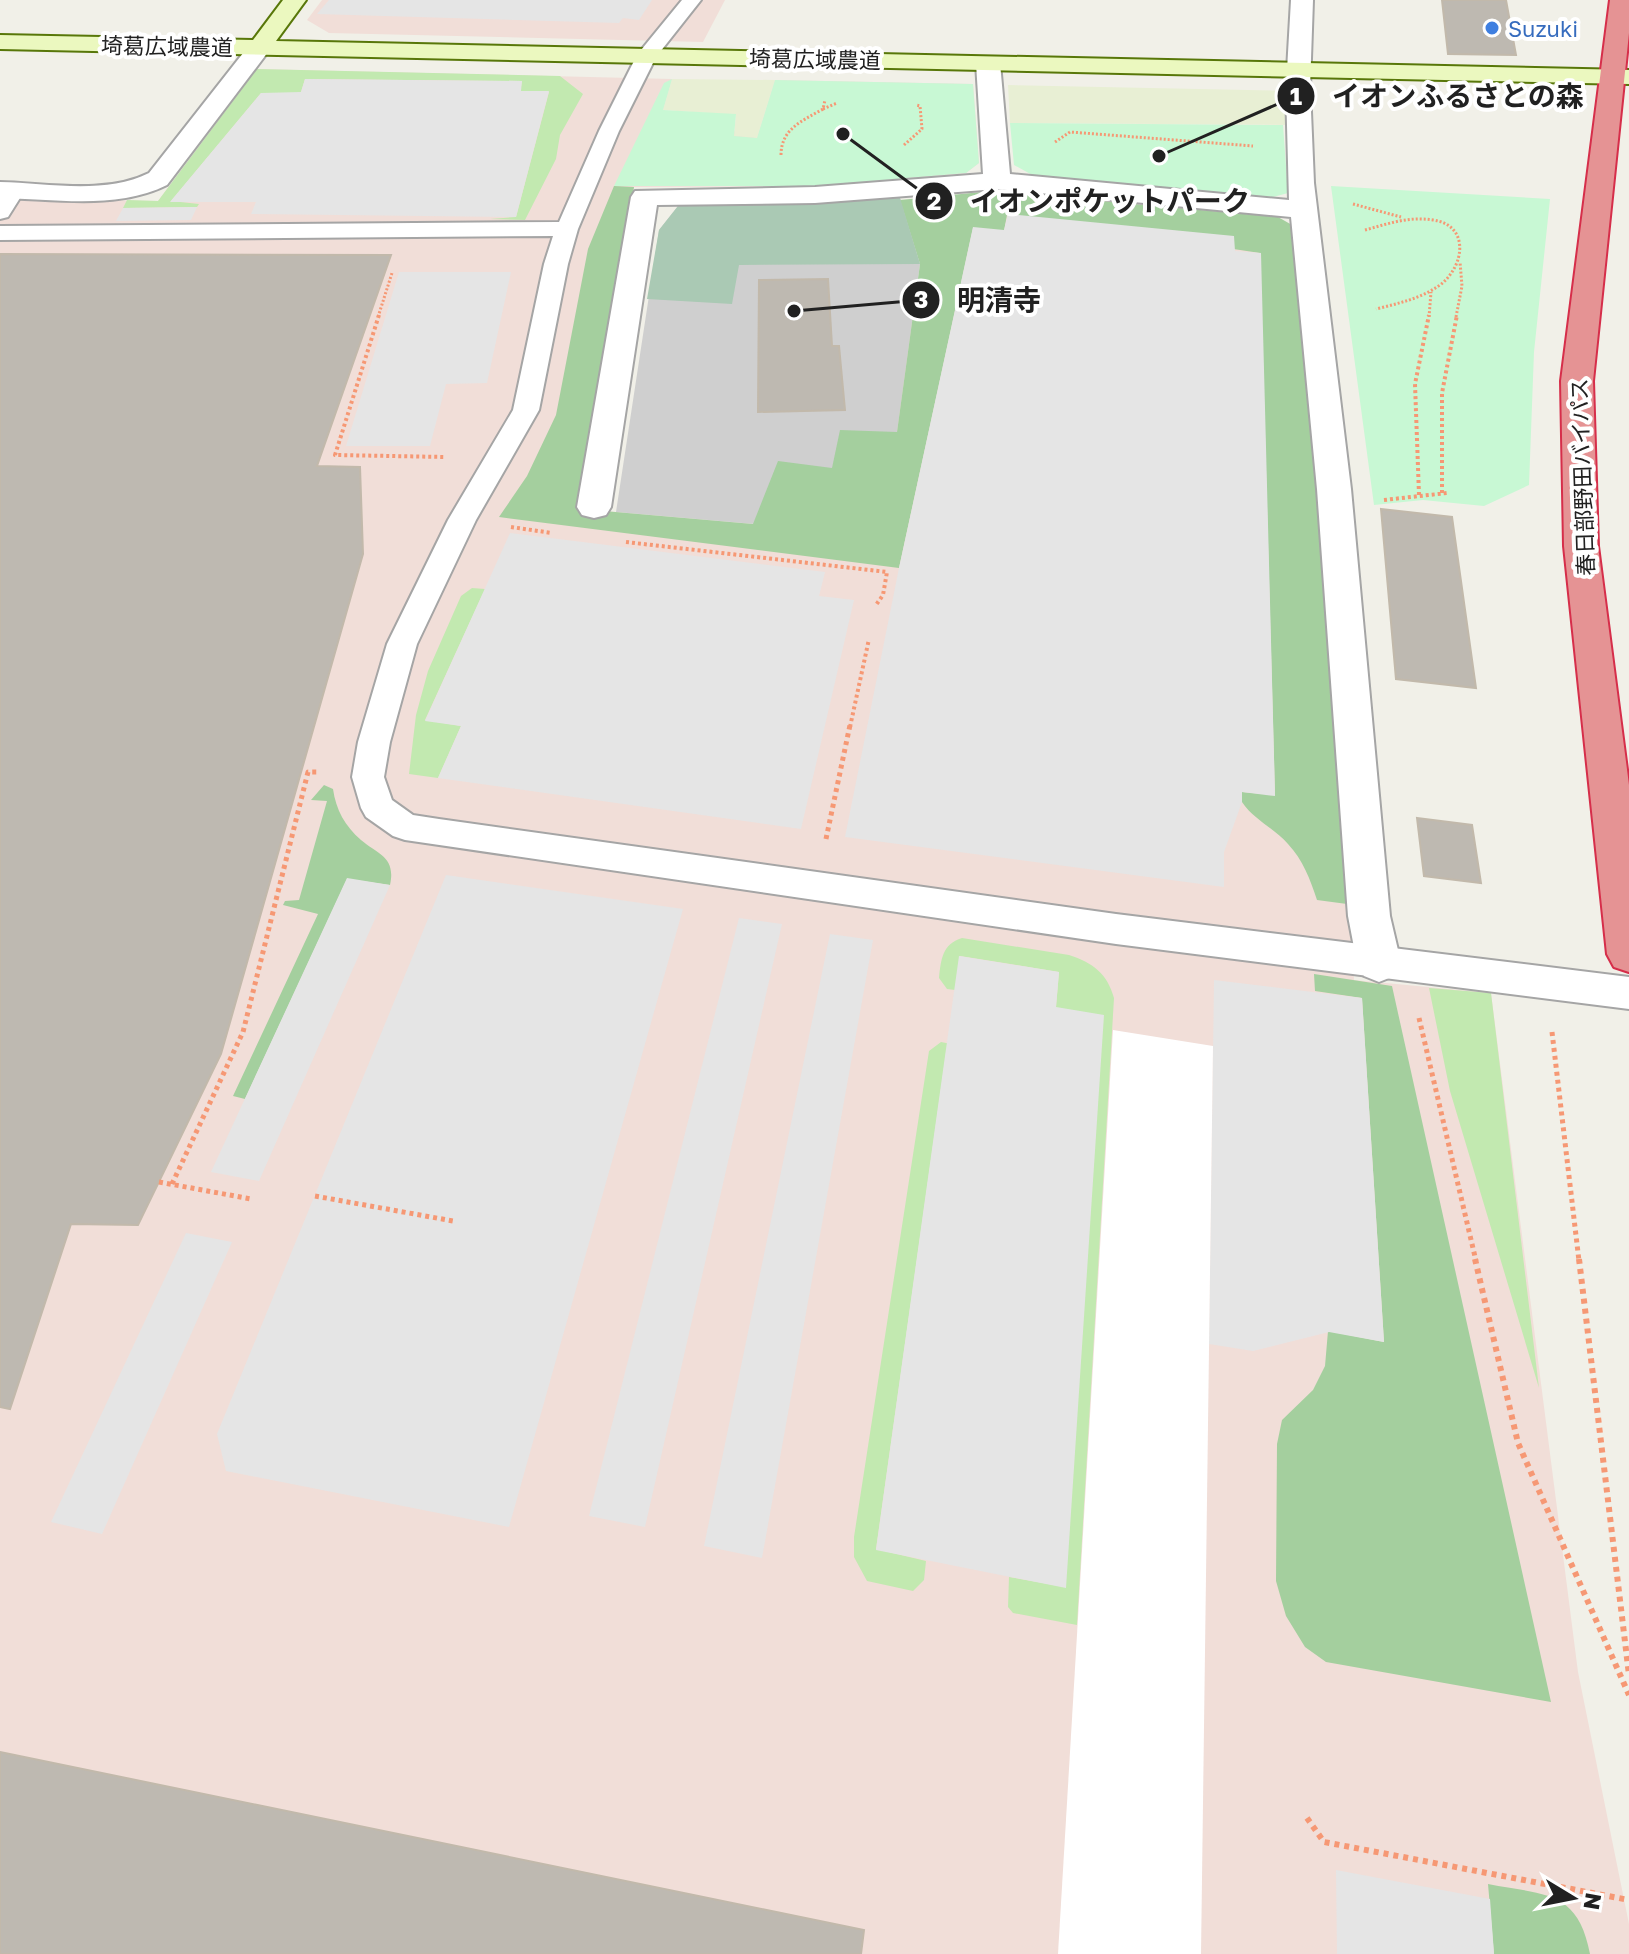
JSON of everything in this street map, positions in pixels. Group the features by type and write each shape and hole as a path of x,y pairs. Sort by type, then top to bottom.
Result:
{"highway":[{"name":"春日部野田バイパス","path":"1621,0 1619,77 1577,381 1581,546 1629,954"}],"street":[{"path":"5,197 138,190 158,179 295,0"},
{"path":"1302,0 1299,70 1301,183 1334,489 1369,916 1393,964"},
{"name":"埼葛広域農道","path":"0,42 1619,77"},
{"path":"988,63 997,181"},
{"path":"594,507 645,197 815,195 997,181 1305,210"}],"lane":[{"path":"692,0 647,55 567,229 556,264 526,410 462,520 402,644 374,742 368,777 378,808 405,827 1116,929 1629,993"},
{"path":"71,233 96,191"},
{"path":"0,233 567,229"}],"path":[{"path":"823,109 826,98"},
{"path":"786,161 780,154 781,141 794,125 845,99"},
{"path":"899,149 922,129 920,106 912,102"},
{"path":"1349,203 1402,218"},
{"path":"1365,230 1402,218 1425,217 1442,221 1453,228 1462,249 1456,272 1431,291 1394,307 1376,309"},
{"path":"1372,502 1445,493 1442,393 1462,286 1460,262"},
{"path":"394,265 335,455 451,457"},
{"path":"1419,495 1415,384 1429,320 1431,291"},
{"path":"509,527 565,535"},
{"path":"624,542 887,572 883,595 876,605"},
{"path":"823,850 869,639"},
{"path":"172,1184 243,1032 308,772 324,772"},
{"path":"1393,964 1518,1443 1629,1695"},
{"path":"1547,982 1629,1675"},
{"path":"159,1182 251,1199"},
{"path":"315,1196 453,1221"},
{"path":"1307,1818 1324,1842 1629,1900"}],"shaded area":[{"path":"322,0 725,0 703,42 329,33 307,20"},
{"path":"329,0 652,0 639,20 623,18 619,23 317,14"},
{"path":"257,69 672,79 663,110 757,138 775,80 973,84 979,163 966,173 816,186 634,187 612,323 604,511 753,524 992,191 1278,217 1318,495 1354,980 1491,993 1578,1672 1629,1924 1629,1954 0,1954 0,198 158,201"},
{"path":"305,79 522,81 521,91 549,91 516,217 251,214 256,202 170,202 261,93 301,92"},
{"path":"900,198 920,264 897,432 833,468 754,524 616,512 659,230 678,206"},
{"path":"197,207 191,220 116,221 123,208"},
{"path":"1008,214 1234,236 1235,251 1261,253 1275,796 1242,792 1242,802 1224,852 1224,887 845,837 973,227 1004,230"},
{"path":"399,272 511,272 487,383 446,384 430,446 346,446"},
{"path":"510,533 825,572 819,596 854,600 801,829 438,778 461,726 425,721"},
{"path":"446,875 683,909 509,1527 226,1471 217,1434"},
{"path":"347,878 390,885 259,1181 211,1172"},
{"path":"739,918 782,924 645,1527 589,1516"},
{"path":"830,934 873,940 762,1558 704,1546"},
{"path":"959,956 1059,972 1056,1007 1104,1015 1066,1588 876,1550"},
{"path":"1214,980 1362,998 1384,1342 1329,1332 1253,1351 1209,1344"},
{"path":"186,1233 232,1242 102,1534 51,1522"},
{"path":"1336,1870 1490,1899 1494,1954 1337,1954"}],"green space":[{"path":"257,69 560,76 583,94 560,135 556,159 525,220 490,219 516,217 549,92 520,91 522,81 305,79 301,92 289,95 261,93 171,201 199,204 197,207 123,208 127,200 158,201"},
{"path":"672,79 775,80 757,138 734,136 736,115 663,110"},
{"path":"672,79 663,110 736,114 734,136 757,138 775,80 973,84 979,163 966,173 816,186 614,186 664,83"},
{"path":"1008,85 1290,91 1291,125 1010,123"},
{"path":"1010,123 1283,125 1288,193 1273,197 1034,176 1014,165"},
{"path":"614,186 634,187 612,323 604,511 753,524 778,461 832,468 840,430 897,432 920,264 900,200 992,191 1278,217 1292,225 1318,495 1347,904 1317,900 1306,870 1293,850 1242,802 1242,792 1275,795 1260,253 1007,215 1004,231 973,228 899,568 499,517 527,476 556,415 588,249"},
{"path":"1331,186 1550,199 1534,352 1529,485 1484,506 1423,500 1374,505"},
{"path":"900,198 920,264 739,265 732,304 647,299 659,230 678,206"},
{"path":"472,588 485,589 425,720 461,726 438,778 409,774 416,715 428,671 461,596"},
{"path":"324,785 333,789 336,804 350,829 388,862 391,868 390,885 347,879 245,1099 233,1096 318,914 283,905 285,901 299,900 327,801 311,800"},
{"path":"962,938 1078,958 1103,976 1114,998 1077,1625 1013,1613 1008,1607 1009,1577 1066,1587 1056,1007 1059,972 960,956 955,990 947,989 939,978 942,959 950,944"},
{"path":"1314,974 1392,986 1551,1702 1326,1662 1305,1647 1286,1616 1276,1581 1277,1444 1282,1420 1313,1390 1325,1366 1328,1331 1384,1342 1362,998 1315,991"},
{"path":"1429,988 1491,993 1539,1388 1450,1091"},
{"path":"941,1042 977,1049 946,1053 876,1549 926,1561 924,1580 913,1591 867,1581 854,1557 854,1537 929,1051"},
{"path":"1488,1884 1541,1894 1567,1906 1577,1917 1590,1954 1494,1954"}],"pier":[{"path":"1113,1030 1213,1046 1201,1954 1058,1954"}],"building":[{"path":"1442,0 1506,0 1516,55 1448,54"},
{"path":"0,254 391,255 317,466 360,467 363,554 221,1054 138,1225 71,1224 10,1409 0,1407"},
{"path":"828,279 832,346 839,346 845,410 758,412 759,280"},
{"path":"1381,509 1452,517 1476,688 1396,679"},
{"path":"1417,818 1472,825 1481,883 1424,876"},
{"path":"0,1752 864,1930 861,1954 0,1954"}],"place":[{"name":"Suzuki","path":"1492,28"},
{"name":"イオンポケットパーク","path":"843,134"},
{"name":"イオンふるさとの森","path":"1159,156"},
{"name":"明清寺","path":"794,311"}]}
